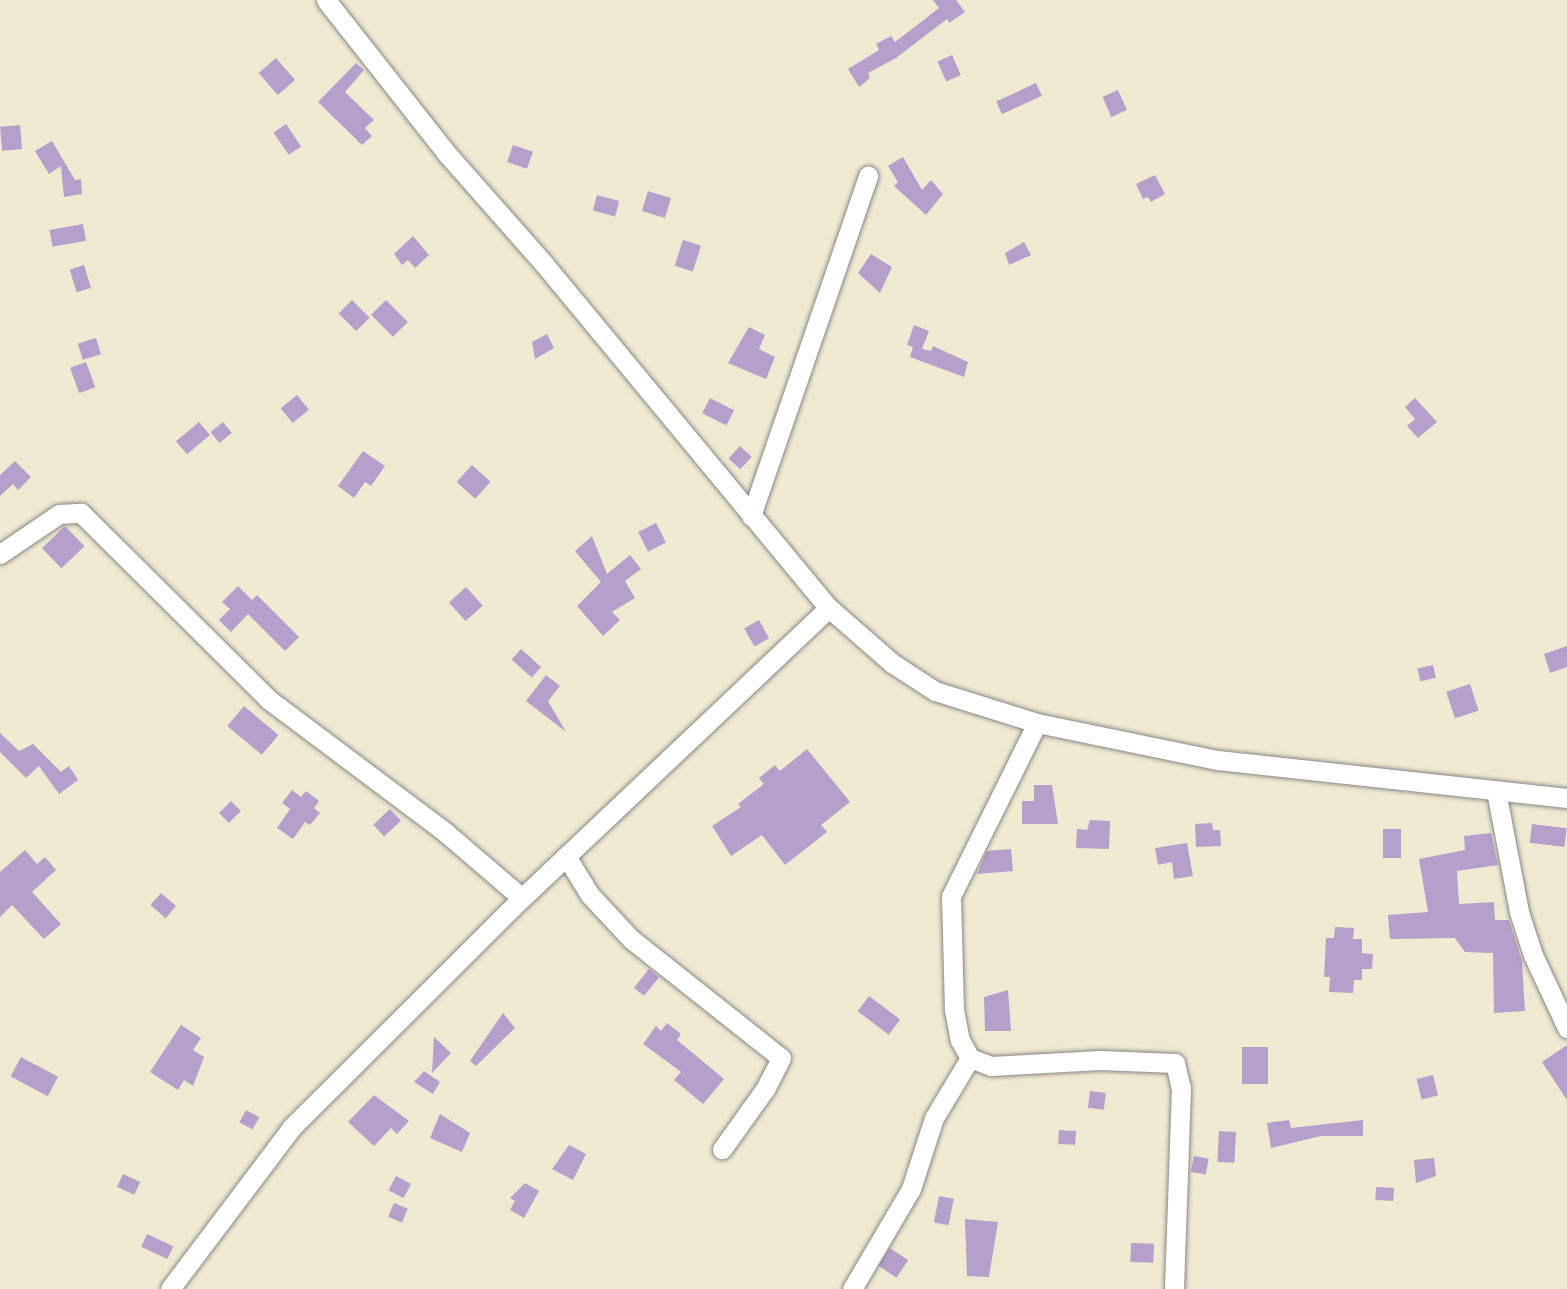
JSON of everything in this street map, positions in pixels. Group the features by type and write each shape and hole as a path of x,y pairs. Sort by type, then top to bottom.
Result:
{"street":[{"path":"326,0 448,155 544,264 829,608 892,663 935,691 1037,723 1218,760 1567,798"},
{"path":"751,516 868,176"},
{"path":"0,554 59,514 81,513 268,699 445,832 522,898"},
{"path":"170,1289 292,1127 522,898 829,608"},
{"path":"1037,723 951,896 954,1010 960,1040 970,1058 991,1066 1100,1060 1175,1063 1181,1088 1174,1289"},
{"path":"1496,791 1519,912 1533,955 1567,1028"},
{"path":"566,856 590,895 631,939 781,1058 765,1089 722,1149"},
{"path":"852,1289 911,1189 934,1118 970,1058"}],"building":[{"path":"933,0 956,0 965,12 949,23 947,19 896,58 868,73 870,78 859,87 848,69 879,50 876,44 891,36 895,42 939,8"},
{"path":"952,55 961,75 946,82 937,62"},
{"path":"276,58 295,80 278,95 259,73"},
{"path":"356,63 364,70 345,92 374,120 365,128 372,136 362,145 318,102"},
{"path":"1036,83 1042,96 1002,114 996,102"},
{"path":"1118,90 1127,110 1111,117 1102,97"},
{"path":"286,124 301,146 289,155 274,132"},
{"path":"20,125 22,149 2,151 0,127"},
{"path":"52,141 75,180 81,179 82,194 64,197 61,166 49,174 35,151"},
{"path":"513,145 533,152 527,169 507,162"},
{"path":"903,157 922,190 931,180 943,194 926,215 894,186 898,182 888,166"},
{"path":"1155,175 1165,194 1151,202 1148,197 1143,199 1136,184"},
{"path":"648,191 671,198 665,218 642,211"},
{"path":"597,195 619,201 615,216 593,210"},
{"path":"83,224 86,241 52,247 50,230"},
{"path":"413,236 429,255 415,268 408,260 402,265 394,254"},
{"path":"683,240 701,246 693,272 675,266"},
{"path":"1024,242 1031,255 1009,265 1005,253"},
{"path":"871,254 892,267 880,293 858,273"},
{"path":"84,265 91,288 77,292 70,269"},
{"path":"352,300 370,318 356,331 339,313"},
{"path":"386,300 408,322 393,337 371,315"},
{"path":"914,325 929,331 922,349 931,351 933,346 968,362 964,377 910,357 913,347 907,345"},
{"path":"749,327 765,335 759,349 775,357 766,379 728,363"},
{"path":"547,334 554,348 535,359 532,342"},
{"path":"96,338 101,354 83,360 78,344"},
{"path":"86,362 95,387 79,393 70,368"},
{"path":"297,395 309,410 293,423 281,408"},
{"path":"710,398 734,410 726,425 702,413"},
{"path":"1415,398 1437,422 1418,438 1407,426 1415,419 1405,407"},
{"path":"199,422 210,435 187,454 176,441"},
{"path":"223,422 232,433 219,443 211,432"},
{"path":"740,446 752,457 740,469 728,458"},
{"path":"363,451 385,466 371,486 365,482 354,498 338,486"},
{"path":"15,461 31,477 18,490 13,484 0,496 0,475"},
{"path":"472,465 491,482 475,499 457,482"},
{"path":"656,523 666,543 648,552 638,532"},
{"path":"65,526 84,546 61,568 42,548"},
{"path":"592,536 607,574 630,555 641,569 625,581 635,598 612,612 620,620 603,636 577,606 601,582 575,551"},
{"path":"238,586 252,600 257,595 299,637 285,651 248,614 231,632 219,620 230,609 222,602"},
{"path":"466,587 483,606 466,621 449,602"},
{"path":"759,620 769,638 754,647 744,628"},
{"path":"1567,646 1567,667 1550,673 1544,654"},
{"path":"521,649 541,667 532,677 512,659"},
{"path":"1433,665 1436,678 1420,681 1417,669"},
{"path":"546,675 560,686 548,701 566,732 526,701"},
{"path":"1470,684 1479,711 1455,718 1446,692"},
{"path":"244,706 278,735 262,755 227,726"},
{"path":"0,733 19,751 33,744 61,772 69,766 78,780 59,794 39,766 26,778 0,752"},
{"path":"807,749 850,802 821,825 827,832 785,865 762,835 731,856 712,826 741,807 738,804 764,784 759,778 775,765 780,771"},
{"path":"1034,785 1052,785 1058,824 1022,824 1022,801 1034,801"},
{"path":"292,790 301,797 306,791 319,801 314,808 320,813 310,825 305,822 293,839 277,828 290,809 282,803"},
{"path":"231,801 241,811 229,823 219,813"},
{"path":"390,809 401,821 384,836 373,825"},
{"path":"1090,820 1110,821 1109,849 1076,848 1077,829 1087,830"},
{"path":"1212,823 1213,830 1220,830 1221,846 1196,847 1195,824"},
{"path":"1532,824 1567,828 1564,847 1530,843"},
{"path":"1383,829 1401,829 1401,858 1383,858"},
{"path":"1491,833 1498,865 1457,871 1459,904 1494,902 1495,920 1509,920 1522,961 1525,1011 1494,1013 1493,953 1465,952 1455,938 1390,939 1388,915 1428,912 1419,859 1465,850 1464,836"},
{"path":"1187,843 1193,876 1174,879 1172,862 1158,865 1155,848"},
{"path":"1011,849 1013,871 977,874 987,851"},
{"path":"25,850 37,864 45,857 56,870 32,892 61,924 44,939 12,905 0,917 0,872"},
{"path":"161,893 176,906 166,918 151,905"},
{"path":"1335,927 1354,928 1353,939 1362,939 1362,953 1373,954 1372,969 1362,969 1362,980 1354,980 1353,993 1329,992 1330,977 1324,977 1326,938 1334,938"},
{"path":"649,969 659,977 644,996 634,988"},
{"path":"1008,990 1011,1031 985,1031 984,997"},
{"path":"869,996 900,1019 889,1035 858,1011"},
{"path":"503,1013 515,1028 476,1066 470,1061"},
{"path":"667,1023 681,1034 677,1040 724,1079 703,1104 674,1080 681,1072 643,1044 656,1026 661,1031"},
{"path":"181,1025 201,1038 193,1050 204,1057 193,1086 184,1080 178,1090 150,1072"},
{"path":"434,1037 451,1053 432,1073"},
{"path":"1567,1045 1567,1100 1542,1062"},
{"path":"1242,1047 1268,1047 1268,1084 1242,1084"},
{"path":"21,1057 58,1077 48,1096 11,1076"},
{"path":"424,1071 440,1082 433,1094 414,1082"},
{"path":"1433,1075 1438,1095 1422,1099 1417,1079"},
{"path":"1090,1091 1106,1093 1104,1110 1088,1108"},
{"path":"374,1095 409,1121 397,1134 391,1128 374,1146 348,1122"},
{"path":"246,1110 259,1117 253,1129 239,1122"},
{"path":"440,1114 470,1133 462,1152 430,1138"},
{"path":"1289,1120 1291,1128 1363,1120 1363,1136 1321,1136 1271,1148 1267,1123"},
{"path":"1059,1130 1076,1131 1075,1145 1058,1144"},
{"path":"1219,1131 1236,1132 1234,1163 1217,1162"},
{"path":"569,1145 586,1154 573,1180 552,1169"},
{"path":"1194,1156 1209,1159 1206,1175 1191,1172"},
{"path":"1434,1158 1436,1176 1416,1183 1414,1160"},
{"path":"123,1174 140,1182 134,1195 117,1187"},
{"path":"396,1176 411,1184 403,1198 388,1190"},
{"path":"525,1183 539,1191 524,1218 510,1210 515,1201 510,1198"},
{"path":"1376,1187 1394,1188 1393,1201 1375,1200"},
{"path":"939,1196 954,1199 949,1225 934,1223"},
{"path":"394,1203 408,1209 402,1223 388,1217"},
{"path":"965,1219 998,1222 989,1277 967,1276"},
{"path":"147,1234 173,1246 167,1259 141,1247"},
{"path":"1131,1243 1154,1244 1153,1263 1130,1262"},
{"path":"890,1248 908,1260 896,1278 878,1265"}]}
